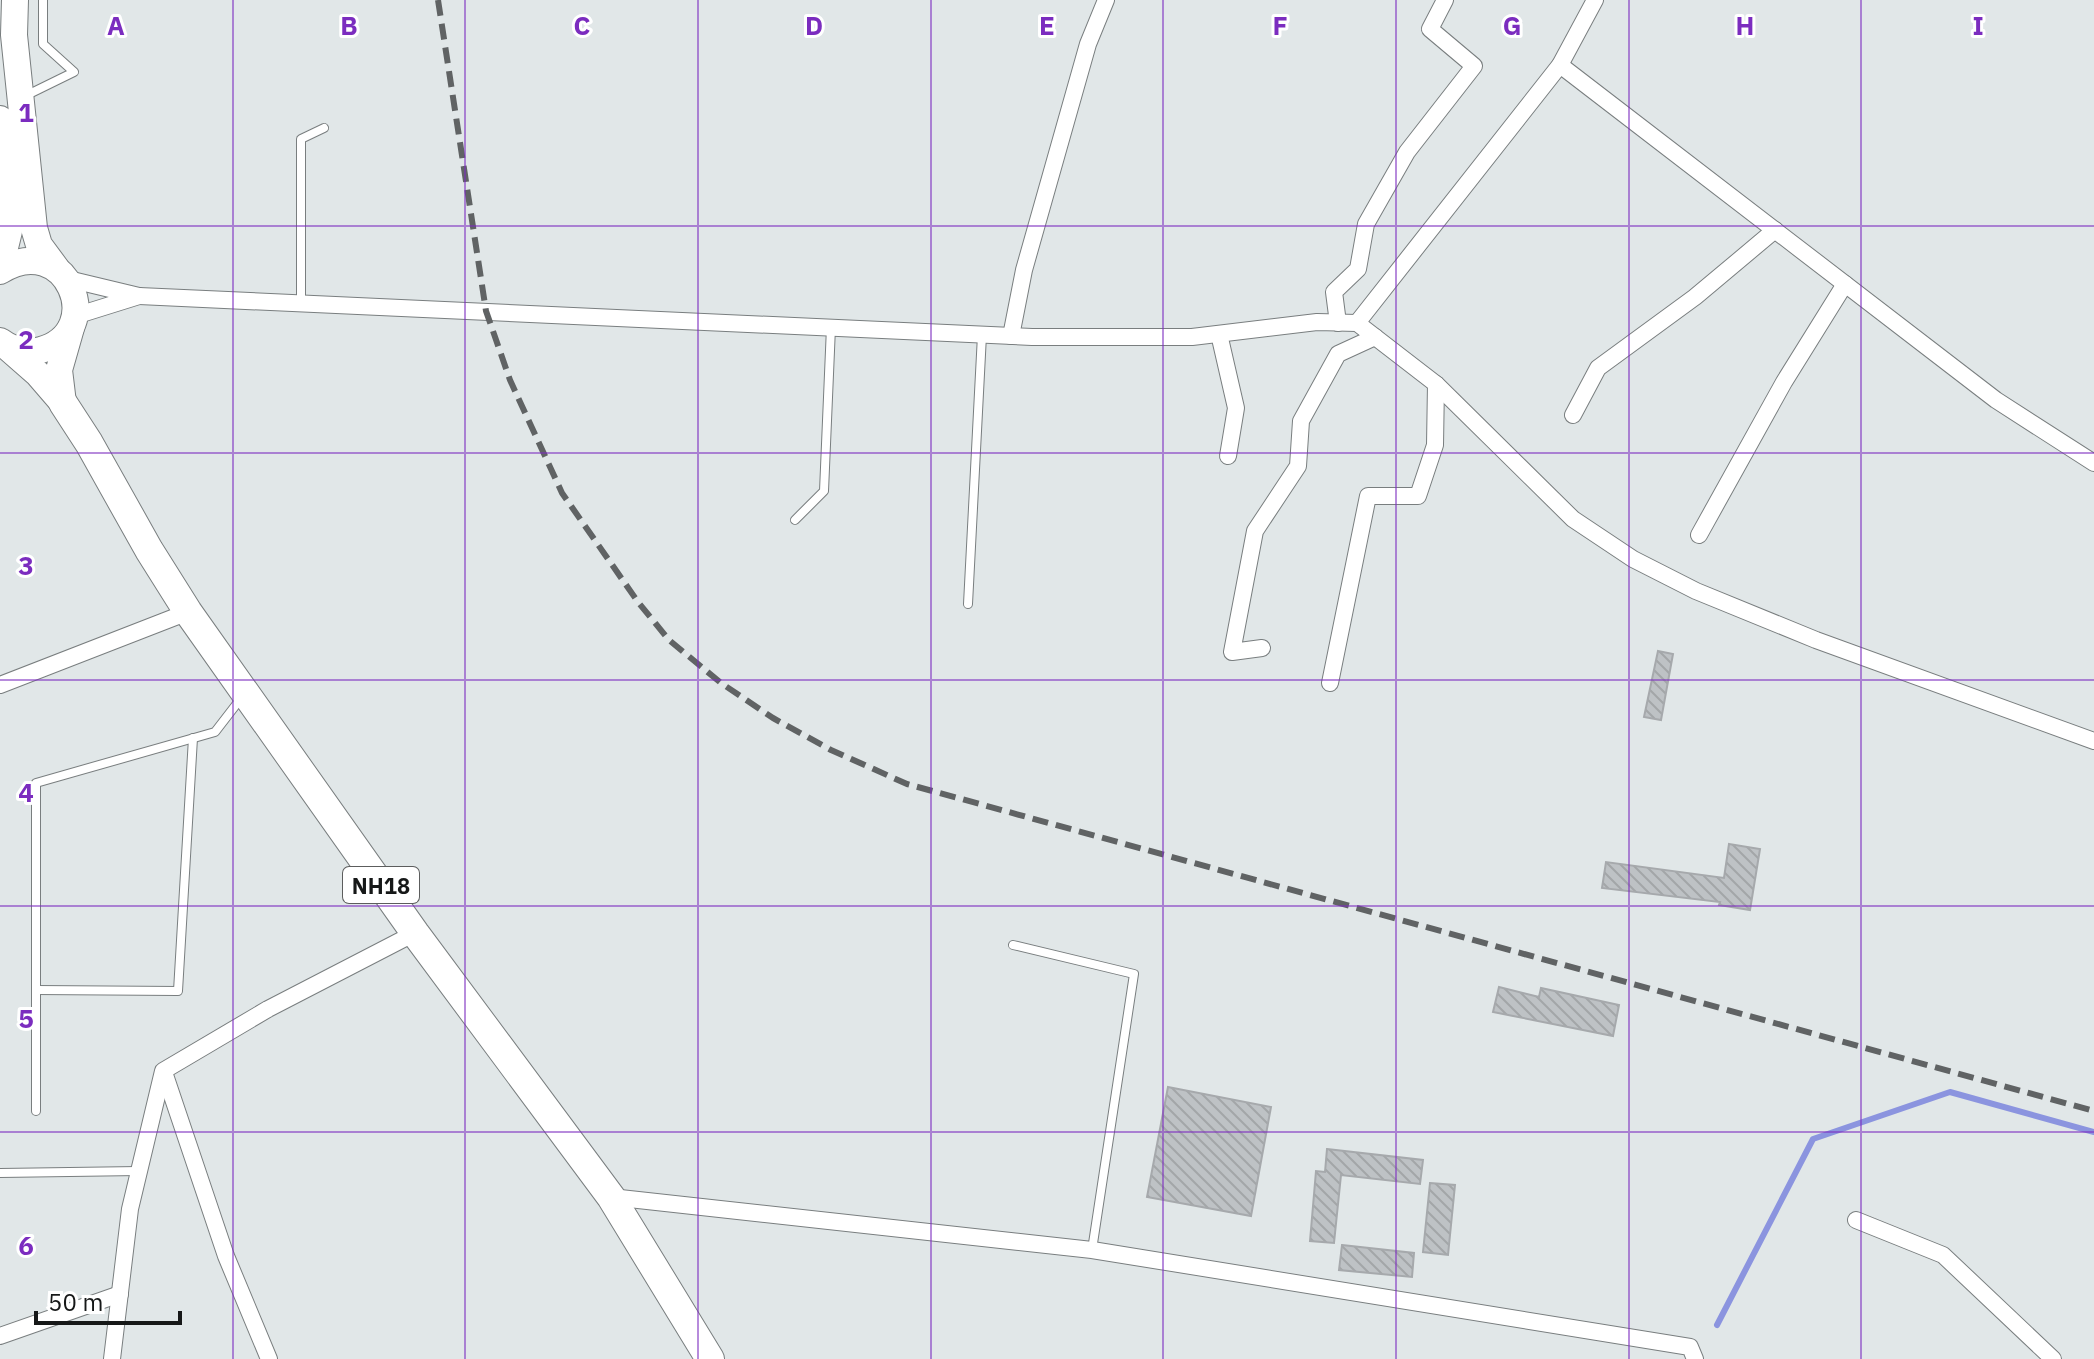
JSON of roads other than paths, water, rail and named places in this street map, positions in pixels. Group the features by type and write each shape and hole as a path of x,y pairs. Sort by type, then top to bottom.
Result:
{"highway":[{"name":"NH18","path":"63,403 188,612 415,933 611,1197 710,1359"}],"main road":[{"path":"15,0 14,35 34,228 39,245 62,274 76,303 74,321 59,370 63,403"},
{"path":"0,119 9,231 0,269"},
{"path":"0,269 27,260 42,261 62,274"},
{"path":"3,343 21,351 36,352 51,347 63,338 74,321"},
{"path":"3,343 38,374 63,403"}],"street":[{"path":"1011,336 1024,270 1088,44 1106,0"},
{"path":"1338,323 1334,292 1358,269 1366,224 1407,152 1474,66 1430,29 1445,0"},
{"path":"1357,323 1560,65 1595,0"},
{"path":"1560,65 1996,400 2094,463"},
{"path":"1573,415 1598,368 1695,297 1775,230"},
{"path":"62,274 139,296 1011,336 1192,337 1317,322 1357,323 1436,384 1573,519 1633,559 1696,591 1816,640 2094,741"},
{"path":"1699,535 1784,382 1845,284"},
{"path":"74,321 139,296"},
{"path":"1219,334 1236,408 1228,456"},
{"path":"1262,648 1232,652 1255,531 1298,466 1301,421 1338,354 1375,337"},
{"path":"1330,683 1368,496 1418,496 1435,445 1436,384"},
{"path":"0,685 188,612"},
{"path":"112,1359 130,1209 163,1071 268,1009 415,933"},
{"path":"163,1071 226,1256 269,1359"},
{"path":"611,1197 1092,1250 1690,1347 1695,1359"},
{"path":"1856,1220 1943,1255 2053,1359"},
{"path":"0,1336 120,1294"}],"lane":[{"path":"21,99 74,72 43,44 43,0"},
{"path":"301,304 301,139 324,128"},
{"path":"795,520 824,491 831,326"},
{"path":"968,604 982,334"},
{"path":"36,1111 36,783 215,732 245,694"},
{"path":"36,990 178,991 193,738"},
{"path":"1013,945 1134,974 1092,1250"},
{"path":"0,1173 139,1171"}],"waterway":[{"path":"1717,1325 1813,1139 1950,1092 2094,1132"}],"railway":[{"path":"438,0 486,311 510,380 562,493 638,602 669,640 721,683 773,718 831,750 907,784 2094,1111"}]}
